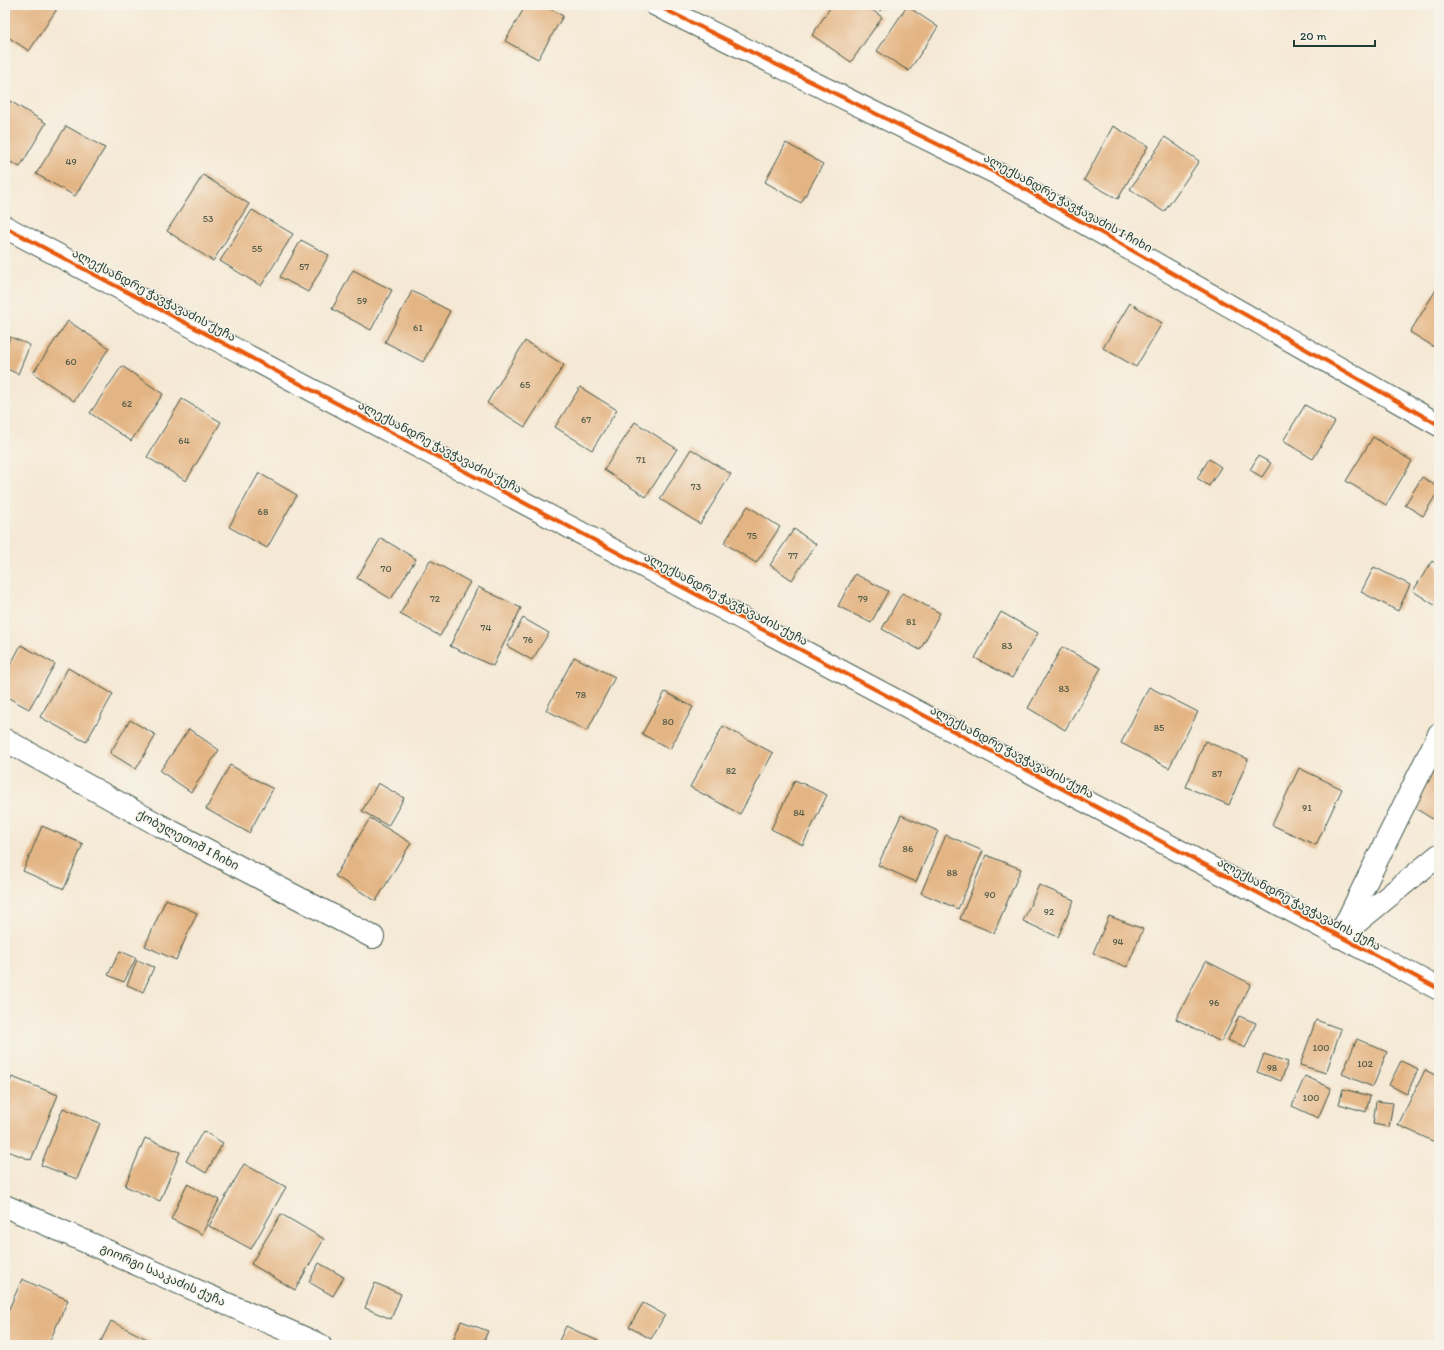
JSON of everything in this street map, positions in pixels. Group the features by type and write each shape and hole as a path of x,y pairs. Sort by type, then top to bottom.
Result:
{"street":[{"name":"ალექსანდრე ჭავჭავაძის I ჩიხი","path":"656,5 998,174 1439,425"},
{"name":"ალექსანდრე ჭავჭავაძის ქუჩა","path":"5,227 1439,989"},
{"path":"1340,937 1439,734"},
{"name":"ქობულეთიშ I ჩიხი","path":"5,740 157,824 372,937"},
{"path":"1340,937 1439,856"},
{"name":"გიორგი სააკაძის ქუჩა","path":"5,1206 320,1345"}],"building":[{"path":"5,5 59,6 29,51 5,35"},
{"path":"526,5 543,5 563,16 538,59 505,41"},
{"path":"832,5 865,5 882,17 851,62 812,35"},
{"path":"871,5 885,5 881,11"},
{"path":"907,6 938,27 909,71 877,51"},
{"path":"10,101 46,123 20,167 5,159 5,110"},
{"path":"66,126 105,148 75,196 36,174"},
{"path":"1113,126 1148,146 1118,199 1084,180"},
{"path":"1165,137 1199,161 1164,212 1130,189"},
{"path":"786,143 823,164 801,203 765,182"},
{"path":"203,175 249,204 213,261 167,231"},
{"path":"252,210 293,234 261,286 220,261"},
{"path":"301,240 329,255 308,292 280,277"},
{"path":"353,270 392,290 371,330 332,309"},
{"path":"1439,285 1439,350 1410,332"},
{"path":"412,291 450,311 423,362 385,342"},
{"path":"1130,303 1162,323 1136,367 1103,348"},
{"path":"68,321 109,348 74,401 33,373"},
{"path":"10,337 30,345 18,374 5,368 5,349"},
{"path":"525,341 564,365 525,427 487,403"},
{"path":"122,366 163,394 131,441 90,413"},
{"path":"580,387 617,410 592,450 555,427"},
{"path":"182,399 221,422 186,481 147,457"},
{"path":"1305,405 1335,422 1313,459 1283,441"},
{"path":"635,422 677,449 646,497 604,470"},
{"path":"1373,437 1412,461 1386,505 1346,481"},
{"path":"691,449 731,474 700,524 660,499"},
{"path":"1258,456 1271,463 1262,477 1250,470"},
{"path":"1209,459 1221,467 1209,486 1197,478"},
{"path":"259,473 297,495 267,548 229,527"},
{"path":"1422,477 1439,488 1423,516 1405,505"},
{"path":"748,506 780,527 756,563 724,543"},
{"path":"794,529 816,544 792,580 770,565"},
{"path":"381,538 416,559 391,599 357,578"},
{"path":"430,560 470,582 440,636 400,614"},
{"path":"1432,561 1439,566 1439,608 1413,591"},
{"path":"1374,567 1410,585 1398,611 1361,592"},
{"path":"855,574 888,591 871,623 838,606"},
{"path":"478,587 521,608 493,666 450,646"},
{"path":"902,593 940,613 920,650 882,629"},
{"path":"1001,612 1038,633 1012,678 975,658"},
{"path":"523,618 549,633 532,660 507,646"},
{"path":"21,645 55,664 29,709 5,696 5,675"},
{"path":"1062,647 1101,668 1065,730 1028,708"},
{"path":"574,657 615,677 587,731 546,710"},
{"path":"68,668 113,694 86,742 40,717"},
{"path":"1149,687 1198,712 1169,768 1121,743"},
{"path":"665,692 693,707 670,749 642,734"},
{"path":"130,720 156,735 136,769 110,753"},
{"path":"723,726 773,753 740,814 690,787"},
{"path":"189,729 219,750 191,792 160,771"},
{"path":"1205,741 1248,759 1229,805 1186,787"},
{"path":"230,765 273,789 249,833 206,809"},
{"path":"1299,768 1342,789 1316,845 1272,825"},
{"path":"1429,769 1439,775 1439,823 1407,803"},
{"path":"795,780 827,795 803,845 771,829"},
{"path":"378,783 404,798 388,826 362,811"},
{"path":"901,815 938,831 916,882 878,865"},
{"path":"370,818 411,843 376,901 335,876"},
{"path":"42,826 83,844 64,889 23,871"},
{"path":"946,835 983,851 958,909 921,893"},
{"path":"986,855 1021,869 994,933 960,919"},
{"path":"1039,885 1074,900 1058,937 1023,921"},
{"path":"166,899 197,913 176,960 145,946"},
{"path":"1109,916 1143,929 1127,967 1093,953"},
{"path":"120,951 136,958 124,982 108,975"},
{"path":"137,960 154,967 143,992 127,985"},
{"path":"1206,961 1251,984 1221,1042 1176,1019"},
{"path":"1239,1016 1256,1023 1245,1048 1228,1040"},
{"path":"1316,1020 1341,1029 1326,1073 1300,1065"},
{"path":"1357,1039 1387,1052 1373,1087 1342,1074"},
{"path":"1264,1054 1288,1062 1281,1081 1257,1072"},
{"path":"1401,1061 1418,1069 1407,1094 1389,1085"},
{"path":"1425,1070 1439,1077 1439,1144 1398,1125"},
{"path":"1305,1076 1331,1088 1318,1118 1292,1106"},
{"path":"12,1077 58,1095 31,1160 5,1150 5,1093"},
{"path":"1343,1089 1370,1096 1366,1112 1339,1104"},
{"path":"1376,1101 1393,1103 1389,1127 1373,1124"},
{"path":"63,1108 100,1123 77,1179 41,1165"},
{"path":"203,1131 223,1143 206,1173 186,1161"},
{"path":"145,1138 180,1152 160,1201 125,1186"},
{"path":"244,1164 286,1187 251,1249 209,1226"},
{"path":"187,1184 219,1200 202,1234 171,1219"},
{"path":"281,1214 324,1239 295,1290 251,1264"},
{"path":"319,1263 344,1277 333,1296 309,1282"},
{"path":"22,1279 68,1300 48,1345 5,1345 5,1318"},
{"path":"375,1283 401,1294 391,1319 365,1308"},
{"path":"643,1303 665,1315 651,1339 629,1327"},
{"path":"111,1321 159,1345 99,1345"},
{"path":"461,1321 488,1331 482,1345 451,1345"},
{"path":"566,1326 600,1342 599,1345 557,1345"}],"cycle path":[{"path":"656,5 998,174 1439,425"},
{"path":"5,227 1439,989"}]}
